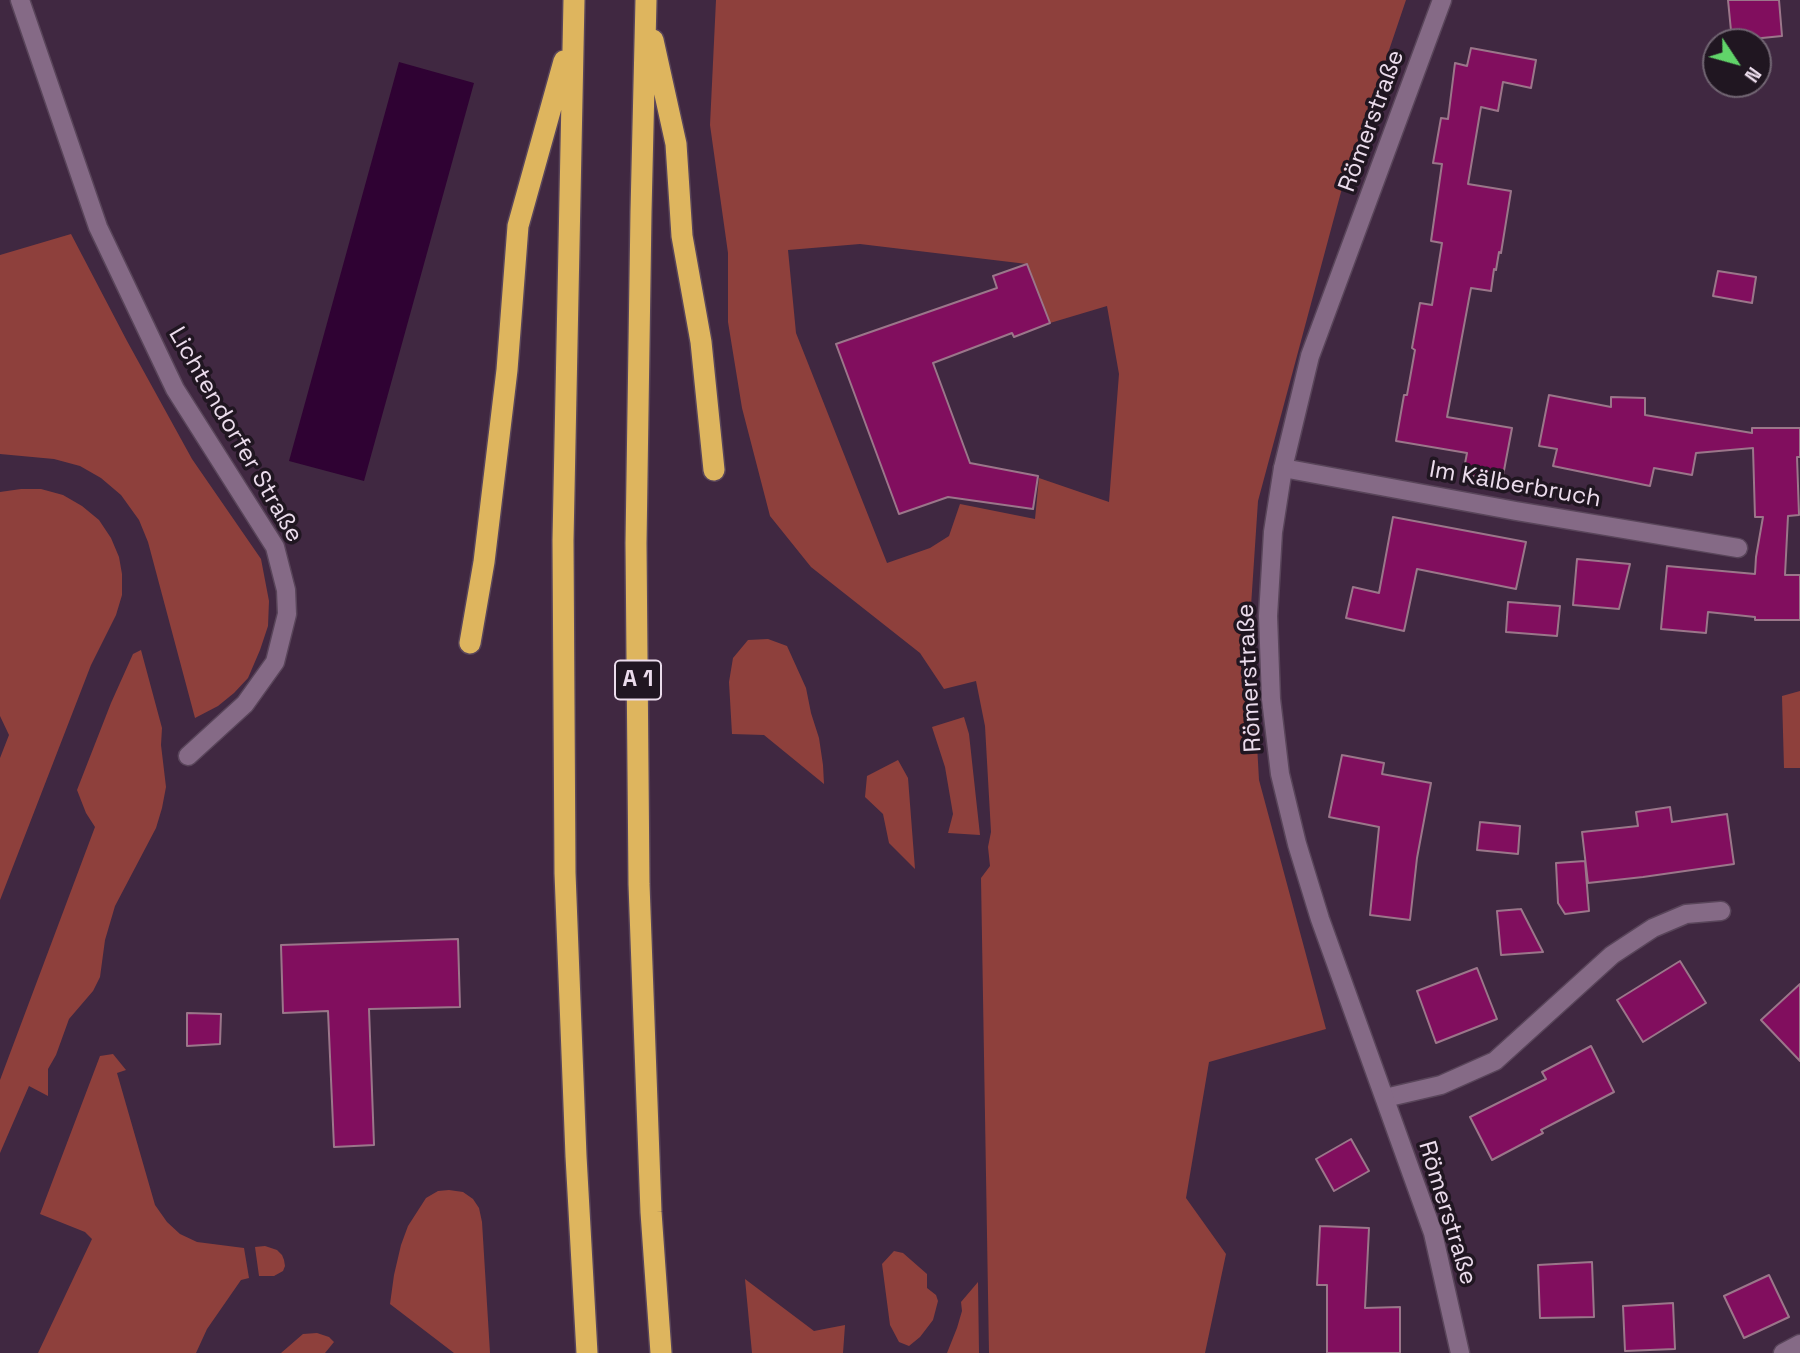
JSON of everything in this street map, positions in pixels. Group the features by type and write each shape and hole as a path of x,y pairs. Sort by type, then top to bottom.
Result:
{"highway":[{"path":"574,0 563,540 565,845 576,1156 587,1353"},
{"path":"646,4 676,144 682,236 701,342 714,470"},
{"name":"A 1","path":"646,4 636,542 639,857 651,1212 661,1353"},
{"path":"470,643 484,562 507,370 518,226 572,32"}],"street":[{"name":"Lichtendorfer Straße","path":"20,0 98,227 175,389 275,547 286,590 287,614 275,662 245,704 188,756"},
{"name":"Römerstraße","path":"1441,0 1310,356 1283,468 1273,532 1268,616 1271,699 1280,774 1297,844 1320,919 1433,1233 1460,1353"},
{"name":"Im Kälberbruch","path":"1283,468 1738,548"},
{"path":"1385,1098 1441,1085 1495,1061 1612,955 1653,928 1686,914 1721,911"},
{"path":"1783,1353 1800,1344"}],"shaded area":[{"path":"716,0 1406,0 1341,192 1258,501 1250,621 1259,780 1326,1029 1209,1062 1186,1198 1226,1254 1205,1353 989,1353 981,878 990,866 988,847 991,832 985,726 976,681 944,689 920,653 811,567 770,516 742,408 728,322 728,253 710,125","holes":["860,244 1027,264 1050,323 1107,306 1119,374 1109,502 1039,478 1035,519 960,504 949,536 930,548 887,563 796,333 788,250"]},
{"path":"399,62 474,83 364,481 289,461"},
{"path":"71,234 192,459 261,559 269,601 268,626 260,650 248,678 234,693 218,706 195,718 148,542 139,520 121,495 101,478 80,466 54,459 0,454 0,255"},
{"path":"41,489 63,495 99,520 119,557 122,595 116,615 91,665 0,900 0,758 9,735 0,716 0,492"},
{"path":"768,639 787,646 806,688 819,738 824,784 764,735 732,734 729,682 733,658 748,640"},
{"path":"141,650 162,728 161,745 166,787 162,808 156,828 115,906 105,940 100,977 93,991 69,1019 48,1069 48,1096 29,1086 0,1153 0,1080 95,827 77,790 133,654"},
{"path":"1800,691 1800,768 1784,768 1782,696"},
{"path":"964,717 969,734 980,835 948,833 953,814 945,767 932,727"},
{"path":"898,760 908,778 915,869 889,843 883,814 865,797 867,776"},
{"path":"113,1054 126,1070 117,1073 155,1205 180,1234 197,1242 244,1248 249,1278 241,1280 207,1329 196,1353 38,1353 92,1239 85,1232 40,1214 100,1056"},
{"path":"438,1191 463,1192 473,1199 479,1208 490,1353 454,1353 390,1304 394,1275 408,1226 426,1198"},
{"path":"265,1246 277,1250 284,1260 283,1271 274,1276 259,1276 255,1247"},
{"path":"894,1251 903,1253 927,1274 927,1288 936,1295 938,1301 933,1320 909,1346 899,1342 890,1325 882,1264"},
{"path":"745,1279 814,1331 845,1325 843,1353 752,1353"},
{"path":"978,1282 979,1353 947,1353 962,1311 961,1302"},
{"path":"317,1333 334,1342 325,1353 281,1353 303,1334"}],"building":[{"path":"1728,0 1779,0 1782,36 1772,37 1772,28 1731,28"},
{"path":"1471,48 1536,60 1531,88 1503,82 1498,111 1481,107 1468,184 1511,191 1501,253 1499,252 1496,270 1494,269 1491,291 1471,288 1447,417 1512,428 1502,481 1463,474 1467,453 1396,441 1415,350 1412,348 1420,303 1432,305 1442,243 1431,241 1442,164 1433,163 1441,118 1448,119 1455,63 1467,66"},
{"path":"1027,264 1050,323 1014,337 1012,333 933,363 970,463 1038,476 1033,509 948,497 899,514 836,344 997,288 993,276"},
{"path":"1718,271 1756,277 1752,303 1713,296"},
{"path":"1549,395 1611,407 1611,397 1645,398 1645,415 1752,433 1752,428 1800,428 1800,457 1797,457 1799,515 1788,516 1785,575 1800,575 1800,620 1755,620 1755,617 1708,612 1706,633 1661,629 1667,566 1755,574 1763,517 1755,517 1753,448 1696,453 1692,475 1654,468 1650,486 1553,466 1557,449 1539,446"},
{"path":"1393,517 1526,542 1516,589 1417,569 1404,631 1346,618 1353,587 1379,593"},
{"path":"1577,559 1630,564 1619,609 1573,605"},
{"path":"1508,602 1560,606 1557,636 1506,632"},
{"path":"1342,755 1384,763 1382,774 1431,783 1417,858 1410,920 1370,915 1379,827 1329,817"},
{"path":"1670,807 1672,822 1727,814 1734,864 1588,883 1582,832 1638,826 1636,812"},
{"path":"1480,822 1520,826 1518,854 1477,850"},
{"path":"1585,861 1589,911 1565,914 1558,903 1556,863"},
{"path":"1521,909 1543,952 1501,955 1497,911"},
{"path":"458,939 460,1007 369,1009 374,1145 334,1147 328,1011 283,1013 281,945"},
{"path":"1680,961 1706,1003 1643,1042 1617,1000"},
{"path":"1477,968 1497,1019 1436,1043 1417,991"},
{"path":"1800,984 1800,1061 1761,1020"},
{"path":"187,1013 221,1014 220,1044 187,1046"},
{"path":"1591,1046 1614,1092 1541,1130 1543,1133 1492,1160 1470,1117 1546,1079 1542,1072"},
{"path":"1351,1139 1369,1171 1334,1191 1316,1159"},
{"path":"1320,1226 1369,1228 1365,1308 1400,1307 1400,1353 1327,1353 1327,1285 1317,1285"},
{"path":"1592,1262 1594,1317 1540,1318 1538,1265"},
{"path":"1769,1275 1789,1317 1744,1338 1724,1296"},
{"path":"1673,1303 1675,1349 1625,1351 1623,1306"}]}
